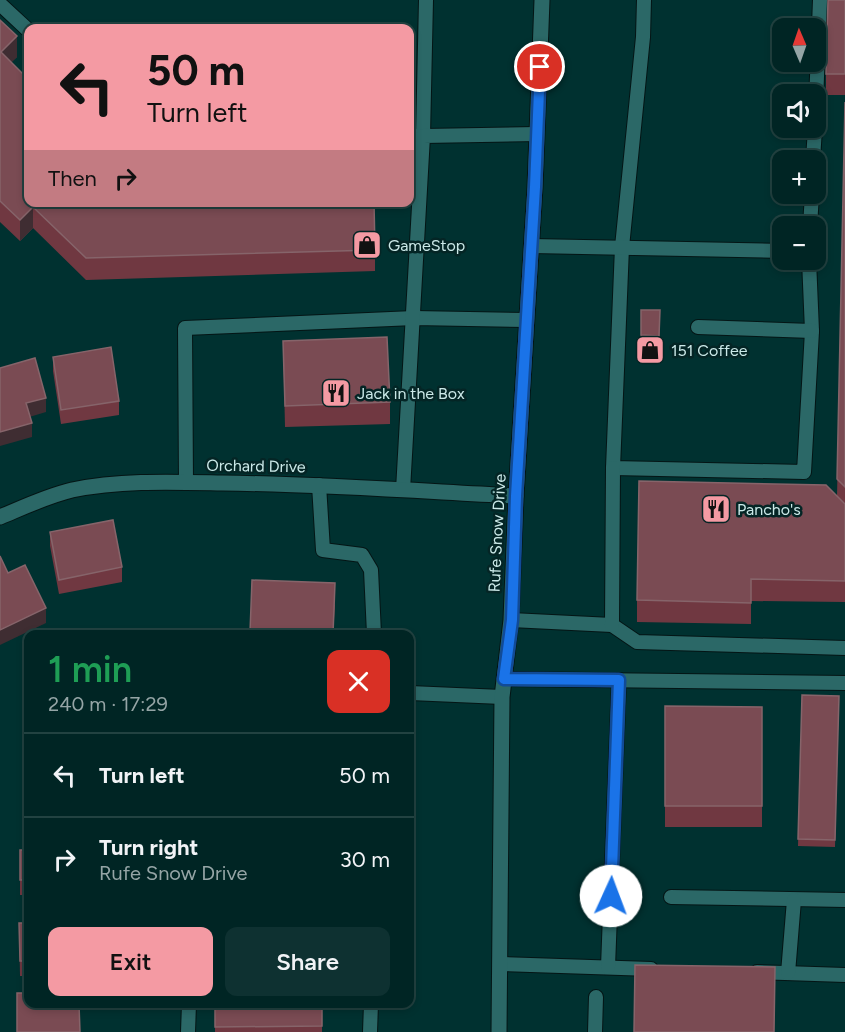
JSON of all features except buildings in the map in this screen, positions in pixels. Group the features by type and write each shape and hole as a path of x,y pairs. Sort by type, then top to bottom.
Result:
{"main road":[{"name":"Rufe Snow Drive","path":"499,1032 502,697 512,620 516,496 532,246 542,0"},
{"name":"Orchard Drive","path":"0,517 46,497 72,490 158,482 320,485 516,496"}],"lane":[{"path":"403,490 414,318 416,136 426,0"},
{"path":"612,625 613,468 622,247 643,37 644,0"},
{"path":"817,84 820,0"},
{"path":"0,4 24,26"},
{"path":"416,136 537,134"},
{"path":"532,246 772,251"},
{"path":"613,468 804,472 812,331 809,270"},
{"path":"186,482 185,328 414,318 527,320"},
{"path":"698,327 812,331"},
{"path":"320,485 323,550 362,555 371,570 374,630"},
{"path":"512,620 612,625 637,642 845,648"},
{"path":"504,679 845,683"},
{"path":"608,967 619,680"},
{"path":"414,693 502,697"},
{"path":"671,897 845,900"},
{"path":"789,973 794,900"},
{"path":"500,964 664,969"},
{"path":"743,972 845,975"},
{"path":"595,1032 596,997"},
{"path":"188,1032 189,1008"},
{"path":"370,1032 371,1008"}],"place":[{"name":"GameStop","path":"367,245"},
{"name":"151 Coffee","path":"650,350"},
{"name":"Jack in the Box","path":"336,393"},
{"name":"Pancho's","path":"716,509"}],"route":[{"path":"540,67 516,496 512,620 504,679 619,680 611,896"}]}
